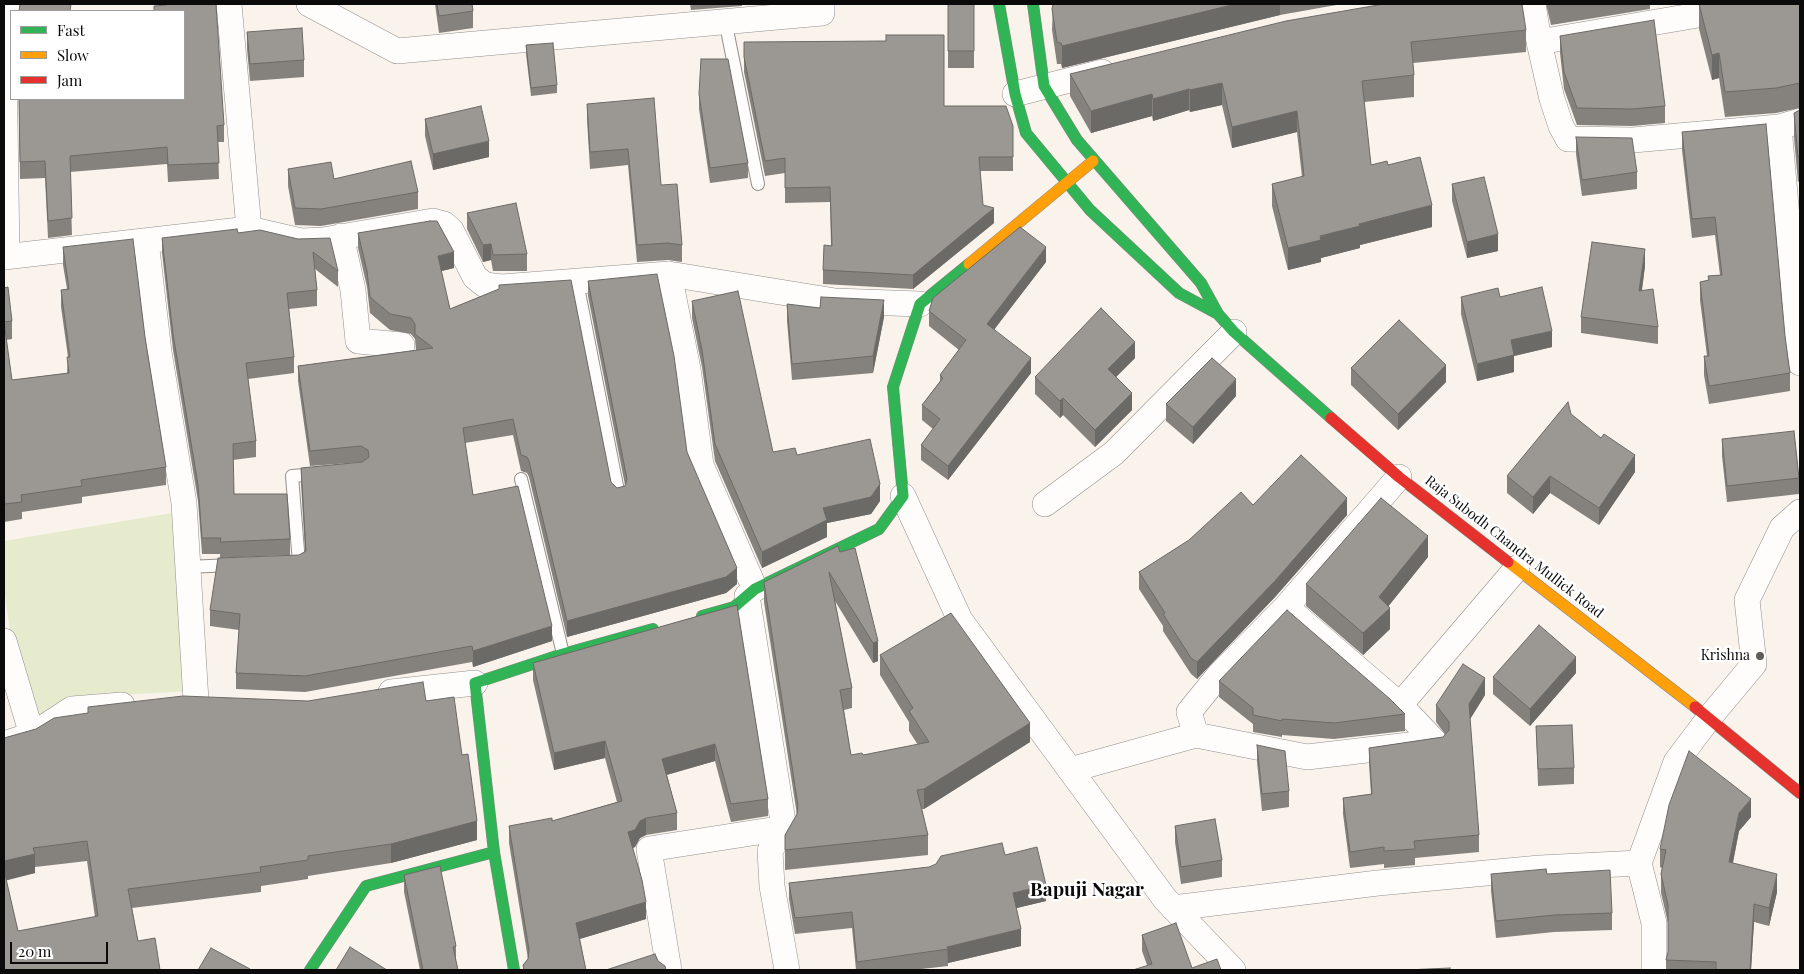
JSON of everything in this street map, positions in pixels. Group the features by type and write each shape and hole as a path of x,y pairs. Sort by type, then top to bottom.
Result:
{"main road":[{"name":"Raja Subodh Chandra Mullick Road","path":"999,4 1015,94 1026,133 1090,210 1179,293 1218,314"},
{"name":"Raja Subodh Chandra Mullick Road","path":"1033,4 1044,86 1093,161 1201,283 1218,314 1234,332 1399,477 1709,718 1800,793"},
{"path":"687,620 734,607 751,592 879,529 903,496 893,387 920,304 1093,161"},
{"path":"514,970 494,852 475,683 563,654 668,625"},
{"path":"310,970 366,886 494,852"}],"street":[{"path":"7,4 4,52 6,257 248,229 301,241 433,221 444,224 451,230 475,277 485,285 502,287 669,274 835,301 920,304"},
{"path":"229,4 248,229"},
{"path":"309,4 396,51 726,20 822,13 822,4"},
{"path":"1533,4 1539,42 1552,99 1561,126 1568,139 1633,140 1790,124 1800,363"},
{"path":"1539,42 1763,4"},
{"path":"1015,94 1121,68"},
{"path":"341,236 352,290 358,341 402,345"},
{"path":"146,241 159,352 184,503 186,567 195,701"},
{"path":"669,274 688,369 702,465 751,592 784,828 770,851 782,885 787,970"},
{"path":"1044,504 1114,453 1234,332"},
{"path":"1196,735 1189,712 1219,675 1286,607 1399,477"},
{"path":"903,496 960,620 1173,908 1232,970"},
{"path":"1654,970 1654,923 1639,863 1676,762 1709,718 1754,664 1747,600 1782,528 1800,512"},
{"path":"1400,705 1517,568"},
{"path":"1070,770 1196,735 1307,757 1434,742 1400,705 1286,607"},
{"path":"4,642 32,735"},
{"path":"364,696 412,688 475,683"},
{"path":"4,744 32,735 72,709 146,703"},
{"path":"668,970 649,849 784,828"},
{"path":"1173,908 1464,875 1540,868 1639,863"}],"lane":[{"path":"726,20 758,184"},
{"path":"577,282 619,496"},
{"path":"280,564 299,563 292,476 332,473"},
{"path":"521,479 563,654"},
{"path":"186,567 243,565"}],"green space":[{"path":"184,511 190,691 68,698 39,715 11,637 4,589 4,541"}],"building":[{"path":"20,4 71,4 70,10 19,10"},
{"path":"216,4 224,125 217,126 219,163 168,165 167,147 70,156 72,218 48,221 45,161 20,162 19,100 185,100 185,10 154,10 154,6"},
{"path":"437,4 472,4 473,11 439,16"},
{"path":"948,4 974,4 974,51 948,51"},
{"path":"1053,4 1236,4 1062,46 1061,43 1057,42 1052,9"},
{"path":"1384,4 1522,4 1526,30 1411,42 1414,75 1362,81 1371,165 1387,161 1388,165 1420,157 1432,205 1359,224 1360,226 1320,236 1321,240 1288,248 1272,184 1304,176 1297,111 1232,127 1222,83 1189,89 1153,99 1152,94 1091,111 1070,74 1286,21"},
{"path":"1699,4 1800,4 1800,83 1776,88 1725,92 1719,53 1712,55"},
{"path":"1654,20 1665,106 1632,109 1577,108 1564,72 1560,36"},
{"path":"302,28 304,60 250,64 247,32"},
{"path":"886,35 944,35 944,106 1006,106 1013,126 1013,157 979,157 983,205 994,208 913,275 823,270 824,245 832,246 830,187 785,188 785,158 765,161 744,57 744,42 886,41"},
{"path":"553,43 557,85 531,88 526,45"},
{"path":"701,59 728,59 748,163 710,168 699,94"},
{"path":"654,98 661,185 677,184 682,245 668,243 637,245 628,149 590,152 587,104"},
{"path":"481,106 489,141 433,154 425,119"},
{"path":"1800,110 1800,156 1798,157 1794,113"},
{"path":"1766,124 1790,373 1709,386 1704,356 1709,356 1700,282 1709,280 1708,276 1722,275 1715,217 1692,219 1682,132"},
{"path":"1576,137 1632,138 1637,172 1582,180"},
{"path":"411,161 418,192 321,209 295,208 288,169 331,162 334,179"},
{"path":"1484,177 1498,234 1467,242 1452,184"},
{"path":"516,203 527,254 493,255 491,244 483,245 467,213"},
{"path":"437,221 454,252 438,256 450,309 499,289 499,285 571,280 611,482 617,488 625,486 627,479 588,281 657,274 674,356 687,452 737,568 726,577 567,621 529,461 527,457 521,455 513,419 463,428 473,495 518,486 552,626 473,651 472,646 305,676 236,673 240,614 210,610 218,558 299,555 306,551 301,468 362,462 369,457 368,450 361,446 310,451 298,366 433,348 415,334 415,324 411,318 390,314 370,297 367,271 358,233"},
{"path":"1020,227 1046,247 987,324 1031,358 948,466 921,445 940,419 922,405 943,378 940,375 966,340 929,311 933,298"},
{"path":"237,229 238,233 260,230 298,239 330,238 338,271 313,252 317,290 287,293 294,357 246,363 256,441 233,444 234,494 287,494 290,539 220,542 221,538 202,538 198,485 173,334 162,238"},
{"path":"133,239 145,337 166,467 81,480 82,486 21,495 22,502 4,504 4,322 12,380 69,373 67,357 70,357 61,290 69,289 63,247"},
{"path":"1592,242 1645,249 1639,291 1653,289 1658,327 1581,317"},
{"path":"8,287 12,321 4,322 4,288"},
{"path":"1542,287 1552,331 1511,340 1514,355 1477,364 1461,297 1498,288 1500,297"},
{"path":"738,291 773,452 795,448 797,455 870,439 880,484 871,497 823,508 827,520 762,552 715,444 702,350 692,301"},
{"path":"821,297 884,300 873,356 792,364 787,304 820,308"},
{"path":"1101,308 1135,342 1108,369 1132,393 1095,430 1063,398 1060,401 1035,377"},
{"path":"1399,320 1446,365 1398,414 1351,368"},
{"path":"1212,358 1236,379 1193,427 1166,404"},
{"path":"1568,402 1571,414 1601,438 1604,434 1635,455 1599,508 1550,476 1533,497 1507,476"},
{"path":"1794,431 1799,478 1727,486 1722,439"},
{"path":"1301,455 1347,498 1275,581 1197,662 1191,658 1139,572 1189,540 1241,492 1253,505"},
{"path":"1381,498 1428,536 1379,597 1390,608 1363,633 1306,584"},
{"path":"838,546 840,552 855,548 878,641 873,643 829,572 852,688 840,690 851,755 862,753 863,755 929,742 909,711 913,708 880,655 951,613 1030,723 924,789 917,790 928,835 785,850 785,835 797,814 798,806 764,582"},
{"path":"737,605 768,799 731,804 715,744 662,759 677,813 646,818 640,821 635,830 628,832 642,880 646,902 576,923 586,970 524,970 523,965 528,959 529,950 509,826 552,818 552,821 622,801 605,741 554,753 533,663"},
{"path":"1287,610 1405,714 1334,723 1282,719 1282,721 1253,715 1253,708 1219,681"},
{"path":"1539,625 1576,657 1530,709 1493,677"},
{"path":"1463,664 1485,678 1469,704 1479,835 1414,841 1415,849 1384,851 1384,847 1350,852 1343,798 1372,794 1369,748 1443,737 1449,730 1449,722 1436,705"},
{"path":"423,682 426,701 454,697 462,755 468,754 477,821 391,844 308,856 308,860 260,867 261,872 128,889 138,941 155,938 160,970 4,970 4,870 18,931 98,916 87,841 33,848 35,854 4,861 4,738 36,729 54,718 88,713 88,707 183,696 308,701"},
{"path":"1572,725 1574,768 1538,769 1536,726"},
{"path":"1257,745 1285,751 1289,791 1262,794"},
{"path":"1689,751 1751,799 1739,813 1729,862 1777,874 1769,908 1754,904 1750,970 1716,970 1716,962 1666,960 1668,952 1668,905 1661,874 1666,850 1660,849 1669,805"},
{"path":"1215,819 1222,860 1181,867 1175,826"},
{"path":"1002,843 1005,855 1037,847 1046,885 1013,893 1021,929 947,947 948,949 857,962 852,912 795,918 789,883 929,867 936,864 941,856"},
{"path":"440,866 456,946 453,947 458,970 423,970 404,875"},
{"path":"1546,869 1547,874 1610,870 1612,913 1554,915 1496,921 1491,874"},
{"path":"1176,923 1192,968 1217,959 1221,970 1133,970 1152,964 1142,935"},
{"path":"350,947 387,970 336,970"},
{"path":"211,948 250,969 198,970"},
{"path":"655,954 666,970 606,970"},
{"path":"1450,968 1450,970 1406,970"}],"traffic: fast":[{"path":"999,4 1015,94 1026,133 1090,210 1179,293 1218,314"},
{"path":"1033,4 1044,86 1077,140 1201,283 1218,314 1234,332 1331,418"},
{"path":"702,616 734,607 755,589 879,529 903,496 893,387 920,304 969,264"},
{"path":"514,970 494,852 475,683 563,654 653,629"},
{"path":"310,970 366,886 494,852"}],"traffic: slow":[{"path":"969,264 1093,161"},
{"path":"1508,562 1695,707"}],"traffic: jam":[{"path":"1331,418 1399,477 1508,562"},
{"path":"1695,707 1800,793"}],"place":[{"name":"Krishna","path":"1760,656"}],"district":[{"name":"Bapuji Nagar","path":"1087,890"}]}
